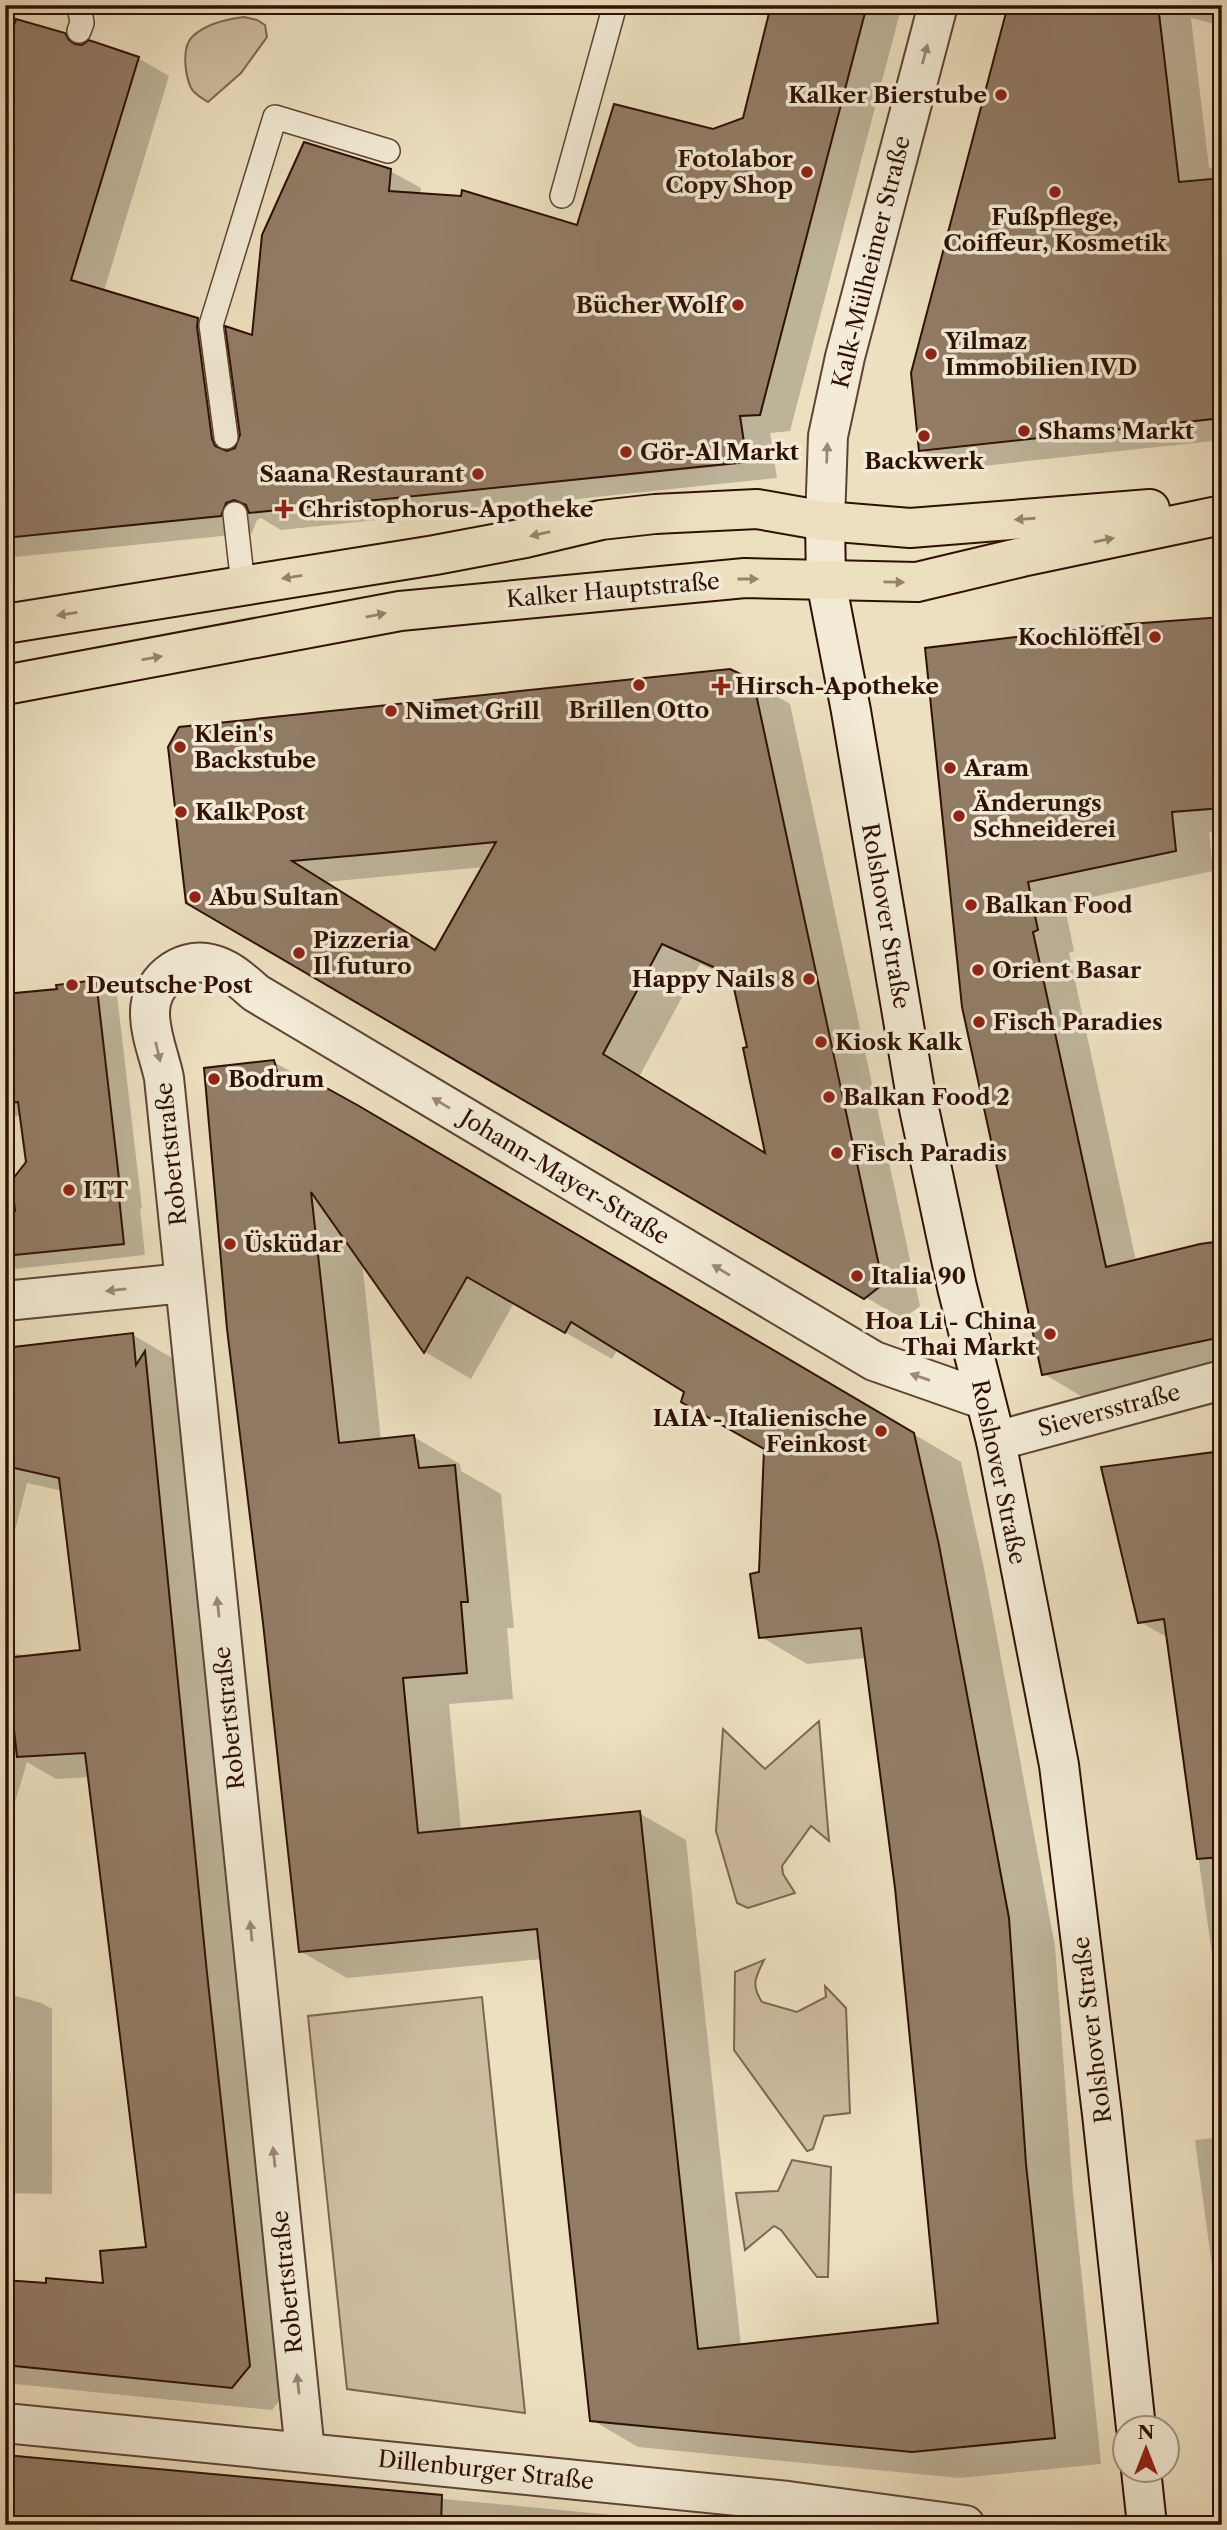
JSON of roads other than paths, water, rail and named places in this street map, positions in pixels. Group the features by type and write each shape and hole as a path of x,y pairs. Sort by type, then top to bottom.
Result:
{"main road":[{"path":"5,624 435,555 615,519 757,509 825,521 910,528 1148,509 1222,509"},
{"name":"Kalker Hauptstraße","path":"5,685 400,611 745,578 917,582 1222,515"}],"street":[{"name":"Kalk-Mülheimer Straße","path":"825,521 828,436 845,357 938,5"},
{"name":"Rolshover Straße","path":"825,521 826,581 851,711 914,1085 957,1287 996,1441 1059,1765 1102,2114 1134,2414"},
{"name":"Johann-Mayer-Straße","path":"157,986 181,966 196,963 211,964 230,972 268,1000 874,1361 985,1400"},
{"name":"Robertstraße","path":"157,986 151,1000 150,1016 164,1078 304,2452"},
{"path":"5,1301 184,1283"},
{"name":"Sieversstraße","path":"996,1441 1222,1380"},
{"name":"Dillenburger Straße","path":"5,2423 788,2501 965,2525"},
{"path":"1143,2484 1147,2525"}],"lane":[{"path":"79,5 82,23 79,31"},
{"path":"562,196 615,5"},
{"path":"226,437 211,325 275,117 388,151"},
{"path":"235,514 243,585"}],"place":[{"name":"Kalker Bierstube","path":"1001,95"},
{"name":"Fotolabor Copy Shop","path":"807,172"},
{"name":"Fußpflege, Coiffeur, Kosmetik","path":"1055,192"},
{"name":"Bücher Wolf","path":"738,305"},
{"name":"Yilmaz Immobilien IVD","path":"931,354"},
{"name":"Shams Markt","path":"1024,431"},
{"name":"Backwerk","path":"924,436"},
{"name":"Gör-Al Markt","path":"626,452"},
{"name":"Saana Restaurant","path":"478,474"},
{"name":"Christophorus-Apotheke","path":"284,509"},
{"name":"Kochlöffel","path":"1155,637"},
{"name":"Brillen Otto","path":"639,685"},
{"name":"Hirsch-Apotheke","path":"721,686"},
{"name":"Nimet Grill","path":"391,711"},
{"name":"Klein's Backstube","path":"180,747"},
{"name":"Aram","path":"950,768"},
{"name":"Kalk Post","path":"181,812"},
{"name":"Änderungs Schneiderei","path":"959,816"},
{"name":"Abu Sultan","path":"195,897"},
{"name":"Balkan Food","path":"971,905"},
{"name":"Pizzeria Il futuro","path":"299,953"},
{"name":"Orient Basar","path":"978,970"},
{"name":"Happy Nails 8","path":"809,979"},
{"name":"Deutsche Post","path":"72,985"},
{"name":"Fisch Paradies","path":"979,1022"},
{"name":"Kiosk Kalk","path":"821,1042"},
{"name":"Bodrum","path":"214,1079"},
{"name":"Balkan Food 2","path":"829,1097"},
{"name":"Fisch Paradis","path":"837,1153"},
{"name":"ITT","path":"69,1190"},
{"name":"Üsküdar","path":"230,1244"},
{"name":"Italia 90","path":"857,1276"},
{"name":"Hoa Li - China Thai Markt","path":"1050,1334"},
{"name":"IAIA - Italienische Feinkost","path":"881,1431"}]}
